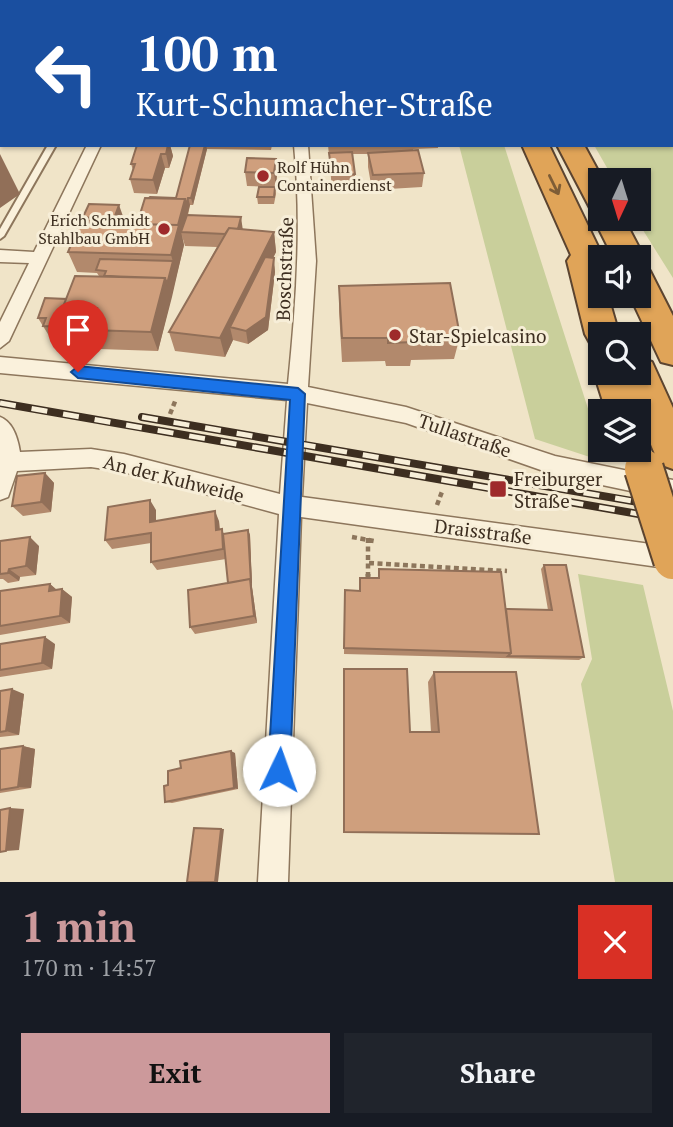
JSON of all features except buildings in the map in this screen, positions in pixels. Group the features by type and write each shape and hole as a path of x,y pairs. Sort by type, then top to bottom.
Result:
{"highway":[{"path":"536,147 588,257"},
{"path":"571,147 588,179"},
{"path":"574,225 599,322"},
{"path":"651,301 673,337"},
{"path":"651,305 673,352"},
{"path":"642,385 673,559"}],"street":[{"path":"0,341 93,147"},
{"name":"Boschstraße","path":"298,394 308,253 301,147"},
{"path":"0,256 41,258"},
{"name":"Tullastraße","path":"0,365 298,394 386,410 440,424 536,460 598,477 657,465"},
{"path":"274,882 298,394"},
{"path":"0,426 9,441 11,462 0,490"},
{"name":"An der Kuhweide","path":"11,462 63,457 124,463 292,506"},
{"name":"Draisstraße","path":"292,506 608,546 673,559"}],"lane":[{"path":"0,236 51,147"}],"path":[{"path":"368,516 368,586"},
{"path":"369,563 507,570"}],"green space":[{"path":"460,147 505,147 588,409 588,456 535,439"},
{"path":"595,147 673,147 673,278 644,231 651,231 651,168 607,168"},
{"path":"578,574 643,585 673,711 673,882 615,882 581,684 592,659"}],"railway":[{"path":"0,403 673,520"},
{"path":"142,417 673,508"}],"place":[{"name":"Rolf Hühn Containerdienst","path":"263,176"},
{"name":"Erich Schmidt Stahlbau GmbH","path":"164,229"},
{"name":"Star-Spielcasino","path":"395,335"},
{"name":"Freiburger Straße","path":"498,489"}],"route":[{"path":"78,372 298,394 279,770"}]}
